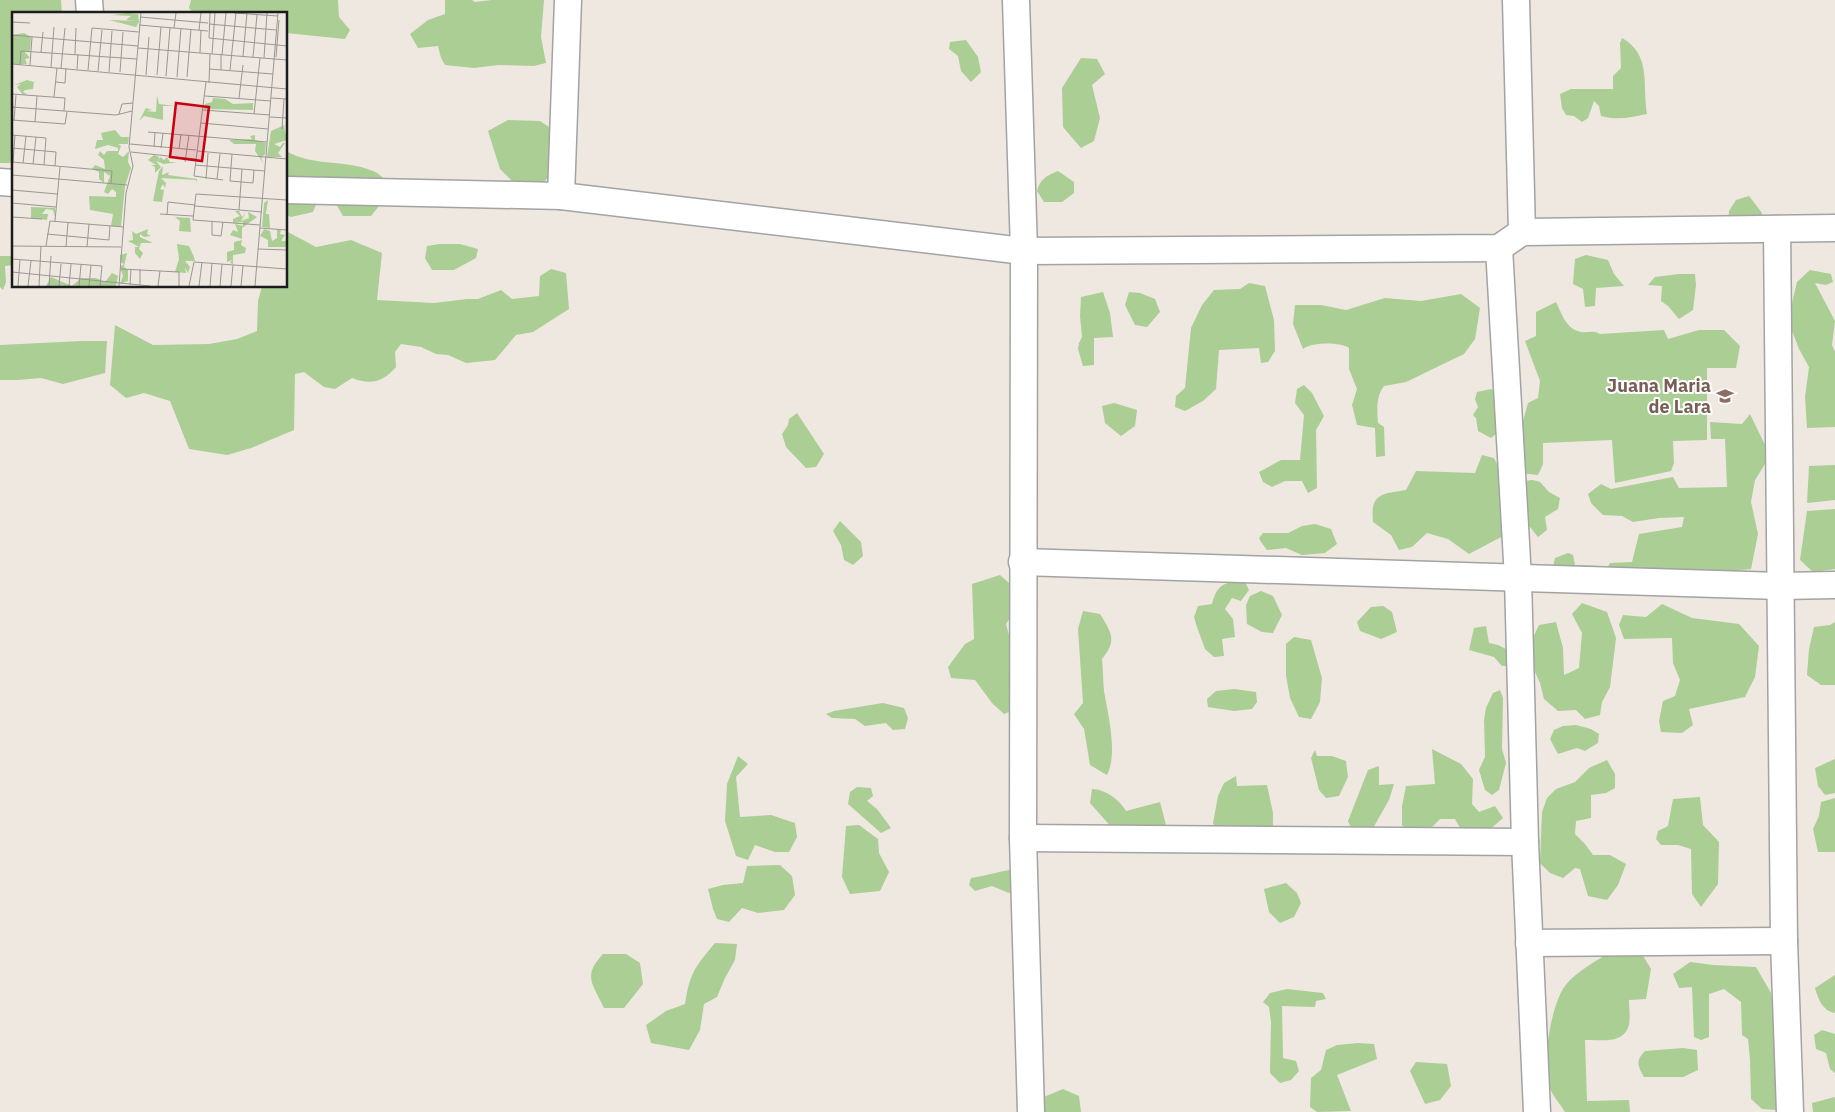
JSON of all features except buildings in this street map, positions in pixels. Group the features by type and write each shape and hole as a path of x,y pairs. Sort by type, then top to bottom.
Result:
{"street":[{"path":"561,196 568,0"},
{"path":"1016,0 1024,251 1023,838 1031,1112"},
{"path":"1516,0 1522,232"},
{"path":"288,190 561,196 1024,251 1499,248 1522,232 1835,228"},
{"path":"1777,229 1784,941 1790,1112"},
{"path":"1499,248 1518,578 1524,842 1537,1112"},
{"path":"1022,562 1780,586 1835,585"},
{"path":"1023,838 1524,842"},
{"path":"1529,943 1784,941"}],"green space":[{"path":"0,0 61,0 62,12 12,12 12,163 0,163"},
{"path":"191,0 338,0 339,17 350,30 345,39 288,33 288,12 192,12 189,8"},
{"path":"445,0 472,0 475,2 492,0 544,0 541,37 546,63 534,66 498,65 474,68 445,65 438,46 418,48 410,34 428,20 445,14"},
{"path":"1622,38 1638,53 1642,62 1647,114 1619,118 1601,116 1599,106 1594,101 1588,118 1582,122 1574,116 1566,115 1562,108 1560,94 1571,89 1613,89 1613,76 1621,68 1620,43"},
{"path":"966,40 978,57 981,72 971,82 961,71 958,56 949,49 950,42"},
{"path":"1081,58 1097,59 1105,74 1092,85 1100,118 1094,141 1081,148 1063,127 1062,88"},
{"path":"508,120 540,121 549,127 553,151 548,178 532,192 520,189 500,169 488,131"},
{"path":"288,152 307,159 362,167 380,175 391,185 387,196 371,216 343,216 333,199 321,193 313,212 291,217 288,216"},
{"path":"1058,171 1074,182 1074,193 1062,202 1044,202 1037,191 1038,187 1044,178"},
{"path":"1749,196 1762,213 1762,229 1728,225 1729,211 1736,200"},
{"path":"288,232 316,247 351,240 382,253 377,300 434,303 478,299 501,290 512,299 539,296 540,276 551,269 566,273 569,309 533,332 516,335 495,360 466,363 448,355 436,354 421,347 401,344 395,352 396,367 386,376 376,381 370,382 352,378 335,389 324,387 304,372 295,374 294,430 251,448 227,455 189,449 170,401 144,393 126,398 110,385 115,325 153,345 209,344 237,339 257,331 258,301 261,288 288,288"},
{"path":"460,244 478,249 476,258 454,270 432,270 425,258 427,246"},
{"path":"1586,255 1608,260 1614,274 1624,286 1596,288 1595,306 1585,307 1583,289 1573,284 1575,259"},
{"path":"0,256 12,256 12,265 5,266 6,282 3,290 0,287"},
{"path":"1810,270 1831,274 1833,282 1826,285 1815,283 1835,321 1832,345 1835,352 1835,427 1807,428 1805,397 1809,367 1799,349 1788,320 1797,282"},
{"path":"1695,274 1696,285 1693,310 1679,319 1661,301 1662,286 1648,285 1655,277"},
{"path":"1249,283 1265,286 1274,320 1275,351 1268,362 1261,363 1259,348 1219,350 1216,389 1203,401 1185,411 1175,407 1176,396 1185,388 1191,328 1202,305 1214,290 1240,289"},
{"path":"1103,292 1110,313 1113,337 1094,338 1094,365 1083,366 1078,349 1082,337 1081,297"},
{"path":"1129,292 1140,293 1155,299 1160,312 1147,327 1135,325 1125,305"},
{"path":"1461,294 1480,308 1475,339 1464,354 1406,382 1384,386 1378,398 1377,413 1378,423 1384,427 1385,456 1376,457 1375,428 1357,425 1352,405 1357,389 1349,369 1349,348 1326,344 1313,345 1303,349 1293,324 1295,305 1321,305 1346,310 1385,298 1421,301"},
{"path":"1556,302 1568,324 1581,332 1600,334 1664,330 1668,339 1699,330 1724,330 1740,346 1736,368 1707,368 1707,440 1673,441 1674,463 1671,471 1615,483 1612,440 1543,443 1543,464 1538,475 1520,473 1518,439 1528,403 1538,398 1540,381 1525,341 1536,336 1536,312"},
{"path":"107,341 105,373 63,384 41,378 0,380 0,345"},
{"path":"1304,385 1312,393 1324,416 1316,430 1317,488 1308,493 1302,481 1285,481 1272,487 1263,482 1259,472 1281,460 1300,460 1304,415 1295,403 1297,389"},
{"path":"1491,389 1502,396 1503,428 1491,438 1478,431 1476,418 1473,415 1478,407 1475,399 1477,392"},
{"path":"1114,403 1137,410 1135,426 1121,436 1105,423 1102,406"},
{"path":"797,413 824,454 816,467 806,468 786,447 782,434 788,425 789,419"},
{"path":"1750,414 1765,445 1765,464 1755,480 1751,502 1758,534 1751,569 1723,572 1605,572 1610,563 1632,562 1639,534 1682,527 1684,517 1633,522 1622,516 1603,515 1591,503 1588,494 1601,484 1611,489 1673,477 1679,488 1727,487 1725,439 1711,439 1710,422 1742,424"},
{"path":"1482,455 1494,458 1506,482 1503,536 1469,554 1448,539 1427,533 1412,547 1399,550 1391,535 1373,522 1376,500 1384,494 1406,490 1416,471 1475,473"},
{"path":"1835,465 1835,500 1807,503 1809,466"},
{"path":"1533,480 1540,482 1549,492 1560,498 1558,509 1545,517 1547,530 1538,537 1530,527 1518,519 1521,481"},
{"path":"1835,509 1835,569 1813,572 1800,560 1807,511"},
{"path":"840,521 861,542 863,556 853,565 844,560 841,545 833,531"},
{"path":"1315,524 1331,529 1337,544 1325,553 1302,555 1286,548 1267,550 1259,538 1263,533 1288,533 1302,526"},
{"path":"1568,553 1573,555 1575,565 1601,566 1598,573 1552,571 1555,558"},
{"path":"1000,575 1010,584 1010,618 1006,624 1009,635 1020,644 1020,708 1004,714 992,703 975,680 951,678 948,667 965,644 974,639 972,584"},
{"path":"1244,580 1249,590 1241,601 1232,598 1225,609 1233,619 1235,637 1222,639 1224,656 1214,657 1205,649 1197,627 1194,617 1198,606 1212,604 1216,592 1223,585"},
{"path":"1261,591 1273,596 1282,615 1273,633 1262,632 1247,624 1246,605 1250,596"},
{"path":"1582,603 1607,612 1616,638 1610,687 1602,702 1600,715 1585,719 1576,710 1558,711 1544,699 1540,683 1526,652 1539,625 1556,622 1563,648 1564,675 1579,668 1582,633 1572,614"},
{"path":"1662,604 1692,618 1739,624 1759,646 1755,677 1745,697 1689,709 1693,725 1682,733 1661,732 1659,721 1663,701 1675,696 1680,680 1673,663 1672,638 1624,639 1619,625 1623,615 1646,617"},
{"path":"1383,606 1392,612 1397,632 1381,639 1360,631 1357,622 1371,607"},
{"path":"1083,611 1100,614 1111,637 1110,647 1102,659 1104,691 1112,745 1112,756 1107,775 1090,765 1084,729 1074,714 1083,703 1078,629"},
{"path":"1835,622 1835,685 1821,685 1807,675 1809,649 1814,627 1830,625"},
{"path":"1486,626 1489,643 1510,651 1511,666 1502,666 1494,657 1469,650 1474,628"},
{"path":"1294,637 1311,640 1322,678 1320,702 1311,719 1299,717 1290,698 1286,675 1286,644"},
{"path":"1234,689 1256,692 1257,702 1252,709 1234,711 1208,707 1207,699 1216,691"},
{"path":"1500,690 1503,698 1502,749 1506,763 1499,790 1492,795 1485,790 1479,770 1485,757 1484,720 1486,708 1493,693"},
{"path":"883,703 904,708 908,718 905,729 893,730 886,723 865,726 855,719 832,718 826,714 834,711"},
{"path":"1576,725 1591,729 1599,734 1598,743 1585,751 1577,748 1558,754 1550,739 1554,730 1563,726"},
{"path":"1432,749 1461,764 1473,779 1472,804 1479,812 1495,806 1503,818 1487,832 1464,835 1455,819 1440,819 1425,834 1411,835 1402,825 1402,806 1406,786 1435,784"},
{"path":"1315,750 1317,756 1332,756 1346,761 1348,777 1339,796 1326,798 1319,790 1311,758"},
{"path":"738,756 748,764 736,777 740,817 771,815 795,823 797,837 789,852 775,852 755,845 748,860 736,856 725,821 727,784"},
{"path":"1835,759 1835,793 1825,795 1818,786 1815,768"},
{"path":"1607,760 1615,774 1615,788 1606,793 1591,795 1591,818 1576,821 1575,834 1593,855 1610,855 1626,864 1618,885 1607,900 1588,896 1580,869 1575,868 1563,878 1550,873 1540,863 1542,812 1547,798 1556,789 1575,782 1589,768"},
{"path":"1379,766 1379,785 1394,784 1389,800 1369,835 1353,832 1348,821 1368,770"},
{"path":"1236,776 1237,786 1267,785 1273,813 1273,834 1217,831 1213,823 1218,796 1224,783"},
{"path":"857,787 871,788 873,796 867,801 877,809 891,828 881,833 848,804 850,792"},
{"path":"1092,789 1097,789 1112,796 1126,811 1160,802 1167,829 1114,830 1090,803"},
{"path":"1700,797 1703,825 1719,842 1718,884 1701,907 1692,894 1691,849 1678,845 1661,845 1656,839 1658,831 1668,826 1673,799"},
{"path":"1835,798 1835,852 1818,852 1813,829 1819,816 1821,802"},
{"path":"859,825 878,839 879,853 889,872 880,891 850,894 842,877 846,826"},
{"path":"780,865 792,876 795,895 784,910 758,913 742,908 729,922 717,919 708,889 743,883 747,866"},
{"path":"1015,869 1019,885 1009,893 992,886 975,891 969,885 971,878"},
{"path":"1286,883 1297,893 1301,903 1294,917 1280,923 1269,912 1264,889"},
{"path":"715,943 737,944 735,960 717,997 704,1004 700,1030 689,1050 651,1043 646,1025 666,1011 685,1004 694,970"},
{"path":"1614,950 1642,954 1651,969 1646,999 1629,1000 1629,1025 1625,1033 1620,1037 1609,1040 1585,1040 1587,1101 1629,1100 1630,1112 1565,1112 1552,1093 1547,1077 1548,1037 1555,1009 1567,983 1586,967"},
{"path":"603,954 626,954 640,963 643,984 624,1008 604,1008 593,986 591,974"},
{"path":"1690,962 1756,967 1771,993 1783,1097 1776,1110 1762,1109 1751,1099 1748,1039 1742,1035 1741,1002 1724,989 1709,994 1709,1037 1701,1040 1694,1037 1692,987 1679,988 1673,974"},
{"path":"1835,975 1835,1013 1824,1007 1819,1000 1815,988"},
{"path":"1287,989 1323,993 1326,999 1316,1001 1315,1007 1282,1006 1283,1058 1296,1061 1299,1071 1291,1080 1280,1083 1270,1073 1271,1022 1269,1007 1263,1002 1270,993"},
{"path":"1822,1030 1835,1034 1835,1073 1830,1069 1826,1053 1816,1049 1814,1035"},
{"path":"1374,1044 1377,1059 1337,1075 1351,1111 1317,1112 1310,1107 1311,1078 1321,1070 1326,1050 1337,1045"},
{"path":"1683,1048 1697,1050 1698,1070 1683,1077 1644,1077 1640,1070 1639,1061 1645,1051"},
{"path":"1416,1062 1447,1064 1451,1086 1440,1100 1425,1104 1410,1071"},
{"path":"1063,1089 1079,1096 1081,1112 1039,1112 1039,1099"},
{"path":"1835,1097 1835,1112 1813,1112 1812,1103"}],"place":[{"name":"Juana Maria de Lara","path":"1725,396"}]}
